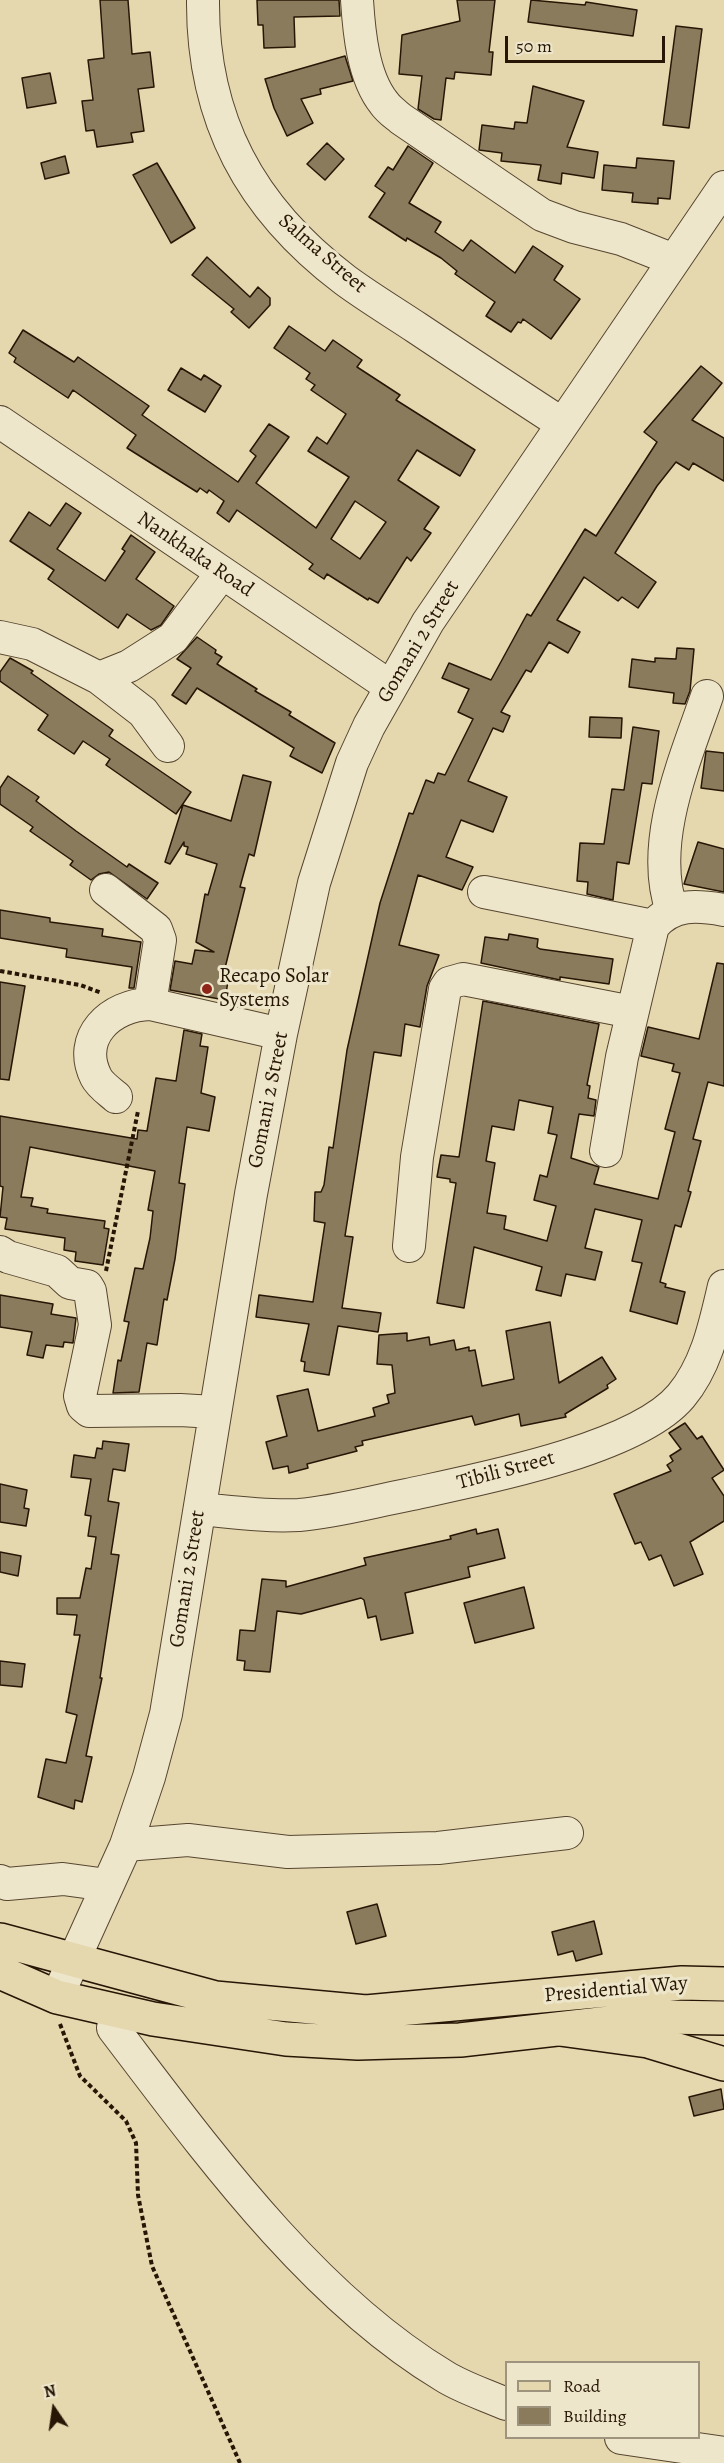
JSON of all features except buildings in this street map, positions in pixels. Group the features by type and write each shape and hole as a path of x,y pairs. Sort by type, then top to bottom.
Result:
{"main road":[{"name":"Presidential Way","path":"0,1940 74,1962 215,1998 366,2012 682,1983 724,1984"},
{"path":"0,1972 57,2005 113,2028 232,2049 308,2054 460,2040 662,2017 724,2018"},
{"path":"0,1993 57,2005 286,2039 358,2043 460,2040"},
{"path":"560,2029 648,2041 724,2064"}],"street":[{"name":"Salma Street","path":"203,0 205,63 222,124 235,154 253,185 276,214 344,279 561,423"},
{"path":"357,0 364,52 372,82 383,103 401,119 542,215 574,227 621,239 674,260"},
{"name":"Gomani 2 Street","path":"57,2005 126,1845 149,1777 166,1714 214,1412 281,1034 314,884 337,805 369,726 440,604 674,260 715,221 724,186"},
{"name":"Nankhaka Road","path":"0,422 391,687"},
{"path":"99,678 129,666 173,638 222,573"},
{"path":"0,637 32,644 99,678 143,712 168,746"},
{"path":"606,1151 632,1012 662,918 673,790 707,696"},
{"path":"106,890 156,929 159,940 143,1004"},
{"path":"484,892 662,918 702,906 724,910"},
{"path":"409,1246 417,1157 446,989 449,983 463,979 632,1012"},
{"path":"116,1097 97,1079 89,1057 95,1031 111,1014 143,1004 281,1034"},
{"path":"0,1252 8,1257 57,1271 70,1283 87,1286 90,1291 95,1325 80,1396 83,1406 89,1411 214,1412"},
{"name":"Tibili Street","path":"200,1509 265,1515 299,1515 341,1509 455,1485 554,1460 622,1435 659,1416 680,1397 693,1379 713,1332 724,1286"},
{"path":"126,1845 188,1840 288,1852 438,1848 567,1833"},
{"path":"0,1881 7,1884 63,1879 107,1885"},
{"path":"113,2028 202,2145 283,2240 376,2329 445,2377 505,2403"},
{"path":"628,2439 724,2453"}],"path":[{"path":"0,971 80,985 143,1004"},
{"path":"105,1278 138,1110 116,1097"},
{"path":"57,2005 80,2076 126,2121 136,2142 138,2195 152,2266 240,2463"}],"place":[{"name":"Recapo Solar Systems","path":"207,989"}]}
